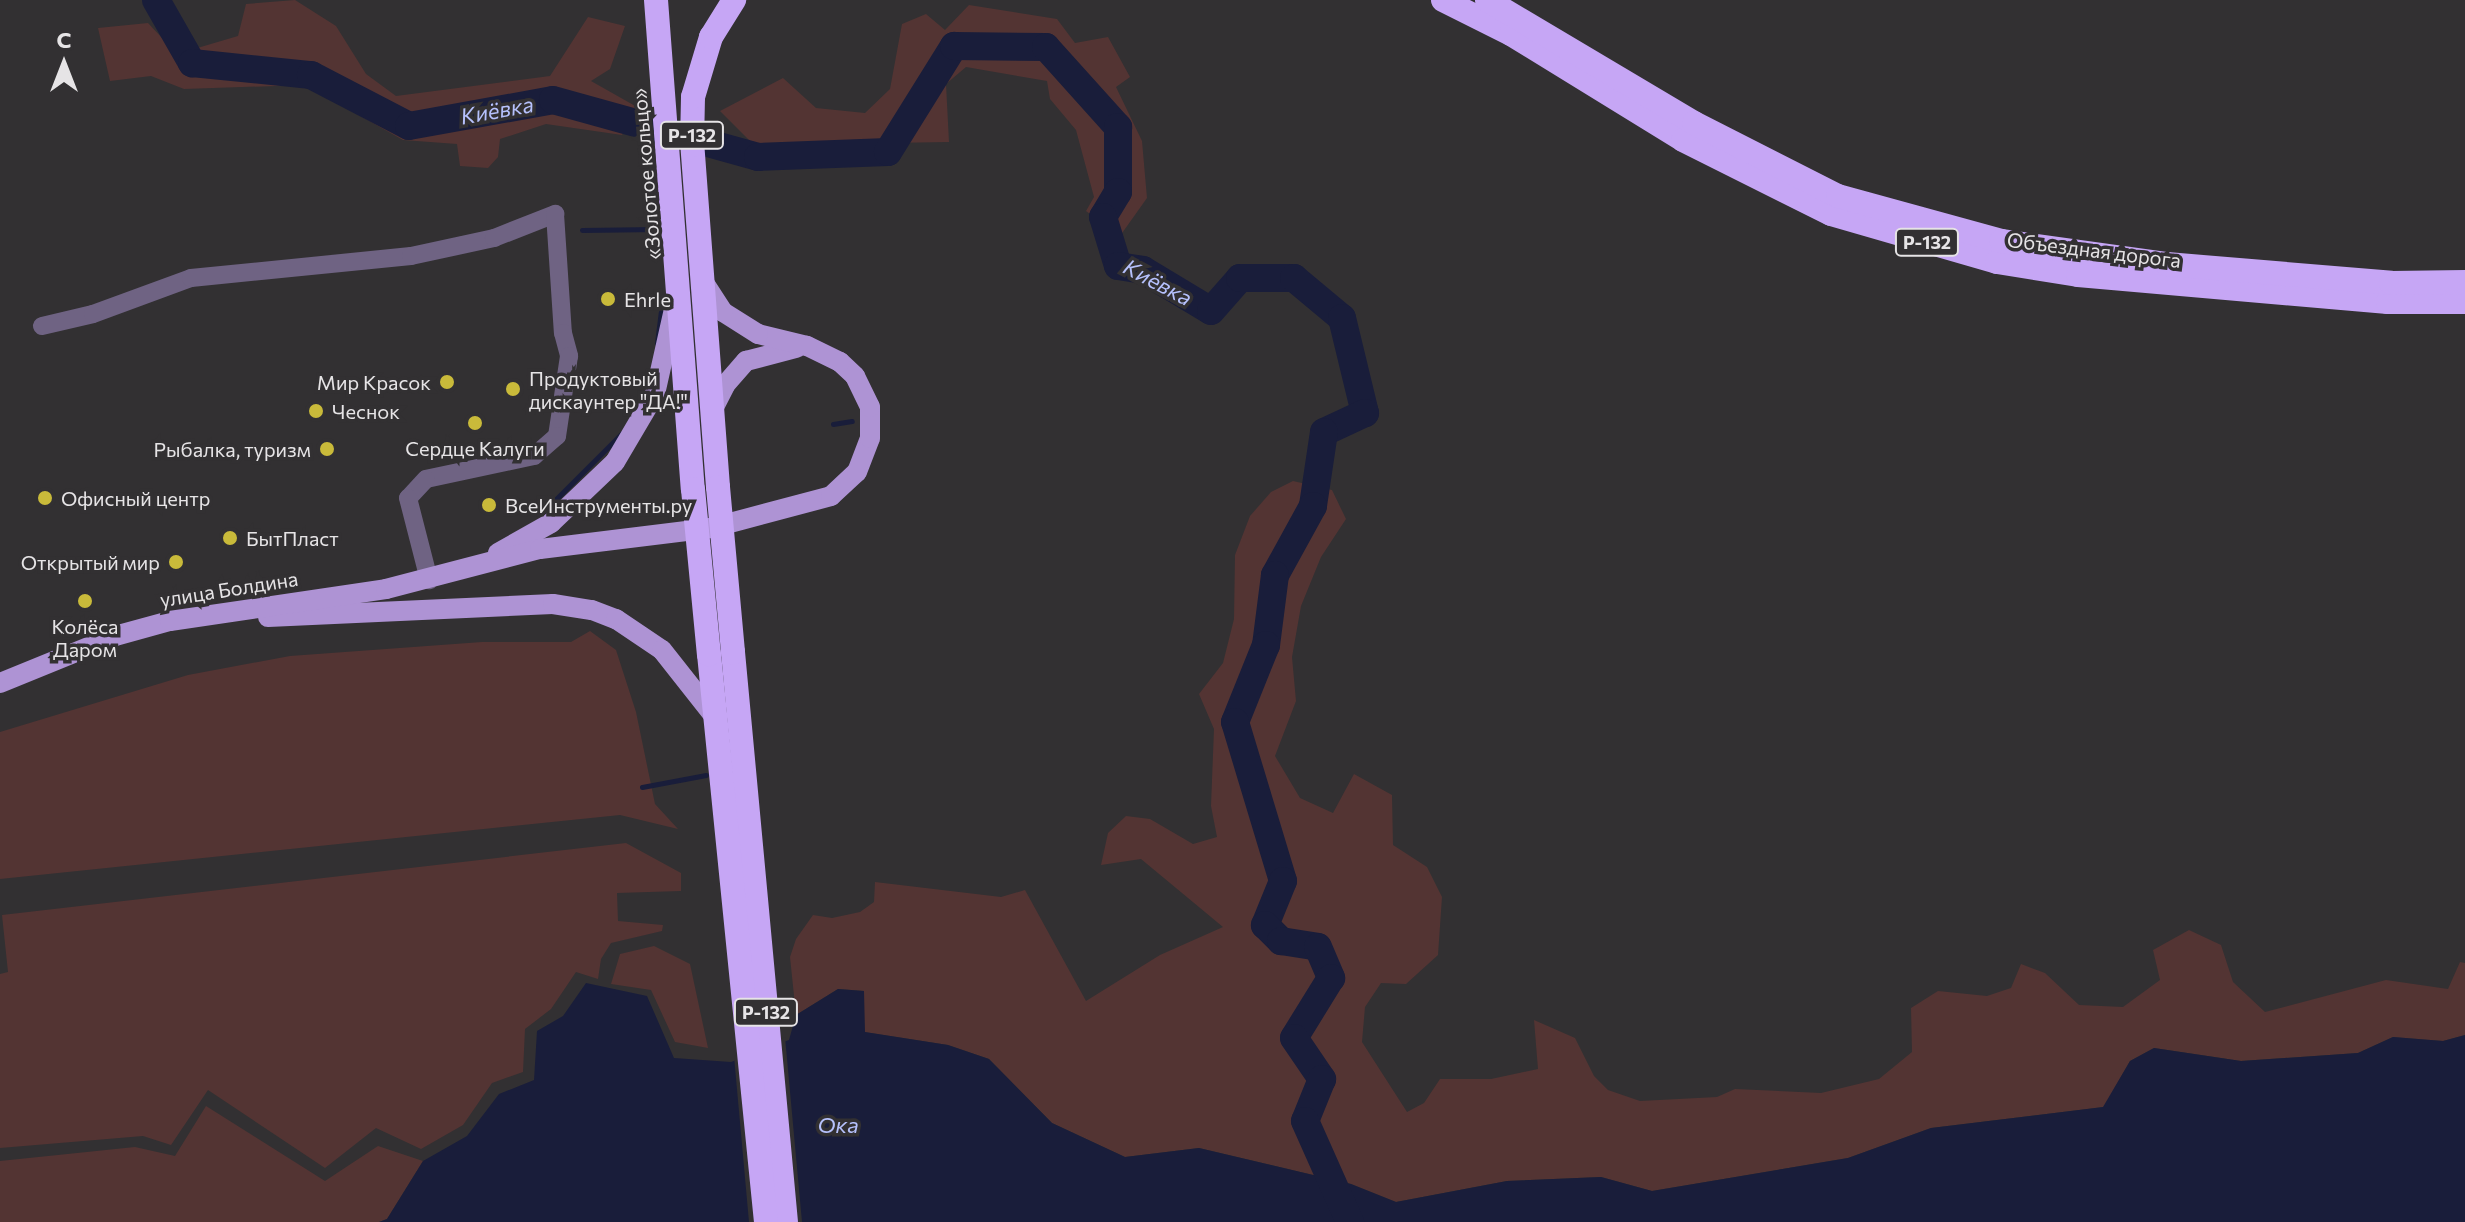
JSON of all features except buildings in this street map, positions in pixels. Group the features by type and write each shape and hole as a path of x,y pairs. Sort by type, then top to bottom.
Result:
{"highway":[{"name":"«Золотое кольцо»","path":"656,0 690,280"},
{"name":"«Золотое кольцо»","path":"721,653 693,489 690,280 693,97 711,37 734,0"},
{"name":"Объездная дорога","path":"1443,0 1511,34 1683,140 1831,214 1997,262 2078,275 2388,302 2465,302"},
{"name":"Объездная дорога","path":"1487,0 1694,123 1838,196 2001,241 2241,270 2391,283 2465,282"},
{"name":"Р-132","path":"690,280 711,413 718,487 721,653 786,1222"},
{"name":"Р-132","path":"721,653 715,717 736,804 766,1222"}],"main road":[{"path":"690,280 723,312 758,334 807,346 840,362 855,376 870,407 866,456 857,472 831,496 711,528 540,549 473,568 551,523 615,462 655,394 690,280"},
{"path":"711,413 725,385 746,361 807,346"},
{"name":"улица Болдина","path":"0,683 115,636 170,621 429,580 473,568"},
{"path":"232,613 282,619 397,608 553,604 616,619 662,650 715,717"}],"street":[{"path":"42,326 191,278 411,256 494,238 555,214 563,333 569,356 557,436 534,456 426,479 408,498 429,580"}],"shaded area":[{"path":"295,0 336,26 366,74 396,96 550,76 588,17 625,26 610,69 591,81 637,107 622,135 546,124 500,139 498,157 488,168 460,166 457,144 403,140 305,85 184,89 151,76 110,81 98,28 148,23 177,54 238,36 246,4"},
{"path":"969,5 1057,19 1075,43 1108,37 1130,77 1116,87 1142,141 1147,198 1120,236 1086,211 1094,197 1076,130 1050,99 1047,81 966,67 946,84 949,142 754,145 720,111 783,78 816,108 865,113 890,89 902,24 926,14 945,30"},
{"path":"1293,481 1332,490 1346,519 1321,557 1301,606 1292,657 1296,701 1275,756 1300,798 1333,813 1354,774 1392,795 1393,845 1427,867 1442,897 1438,955 1406,984 1381,983 1365,1007 1362,1042 1407,1112 1424,1103 1440,1079 1491,1079 1538,1069 1534,1020 1575,1038 1594,1076 1608,1090 1640,1101 1717,1097 1735,1089 1821,1093 1879,1079 1912,1052 1911,1008 1938,991 1987,996 2011,988 2021,964 2045,973 2079,1005 2123,1007 2160,980 2153,950 2189,930 2221,945 2233,982 2265,1012 2386,980 2448,989 2460,962 2465,963 2465,1035 2443,1041 2393,1037 2358,1053 2241,1061 2154,1048 2130,1061 2104,1107 1931,1128 1848,1158 1652,1191 1601,1177 1507,1181 1396,1202 1351,1184 1199,1148 1125,1157 1052,1123 989,1059 948,1045 864,1032 864,991 838,989 796,1015 790,957 796,939 813,915 832,918 860,912 874,902 875,882 1001,897 1025,890 1086,1001 1160,955 1223,927 1141,859 1101,865 1108,833 1126,816 1150,819 1193,844 1217,837 1211,806 1214,729 1199,694 1223,663 1234,619 1235,555 1250,516 1271,492"},
{"path":"590,631 616,650 636,712 655,804 678,829 620,815 0,879 0,732 188,675 290,656 482,642 571,642"},
{"path":"626,843 681,873 681,891 617,893 618,921 663,925 662,931 611,943 601,959 598,979 576,972 551,1009 525,1029 523,1072 492,1083 463,1125 421,1149 376,1128 325,1168 208,1090 171,1145 143,1136 0,1148 0,974 8,972 2,915"},
{"path":"654,946 690,964 708,1048 675,1042 651,990 611,984 620,954"},
{"path":"206,1106 325,1181 378,1146 423,1161 387,1219 379,1222 0,1222 0,1161 135,1147 175,1156"}],"water":[{"name":"Ока","path":"586,983 647,996 674,1058 731,1062 789,1040 796,1015 838,989 864,991 865,1032 948,1045 989,1059 1052,1123 1125,1157 1199,1148 1351,1184 1396,1202 1507,1181 1601,1177 1652,1191 1848,1158 1931,1128 2103,1107 2130,1061 2154,1048 2241,1061 2358,1053 2393,1037 2443,1041 2465,1035 2465,1222 379,1222 387,1219 423,1161 467,1136 499,1094 534,1080 537,1031 563,1016"}],"pier":[{"path":"785,1037 802,1222 749,1222 734,1056"}],"waterway":[{"name":"Киёвка","path":"156,0 192,63 311,75 409,126 553,100 758,157 888,152 954,46 1046,47 1118,127 1118,192 1103,217 1118,266 1143,270 1211,311 1240,278 1294,278 1342,318 1365,413 1324,432 1313,506 1275,575 1266,645 1235,722 1283,881 1265,925 1281,941 1318,947 1331,978 1294,1038 1322,1079 1305,1121 1350,1222"},
{"path":"582,230 658,229"},
{"path":"657,343 661,312"},
{"path":"833,424 852,421"},
{"path":"544,511 622,433"},
{"path":"642,787 706,775"}],"place":[{"name":"Ehrle","path":"608,299"},
{"name":"Мир Красок","path":"447,382"},
{"name":"Продуктовый дискаунтер \"ДА!\"","path":"513,389"},
{"name":"Чеснок","path":"316,411"},
{"name":"Сердце Калуги","path":"475,423"},
{"name":"Рыбалка, туризм","path":"327,449"},
{"name":"Офисный центр","path":"45,498"},
{"name":"ВсеИнструменты.ру","path":"489,505"},
{"name":"БытПласт","path":"230,538"},
{"name":"Открытый мир","path":"176,562"},
{"name":"Колёса Даром","path":"85,601"}]}
